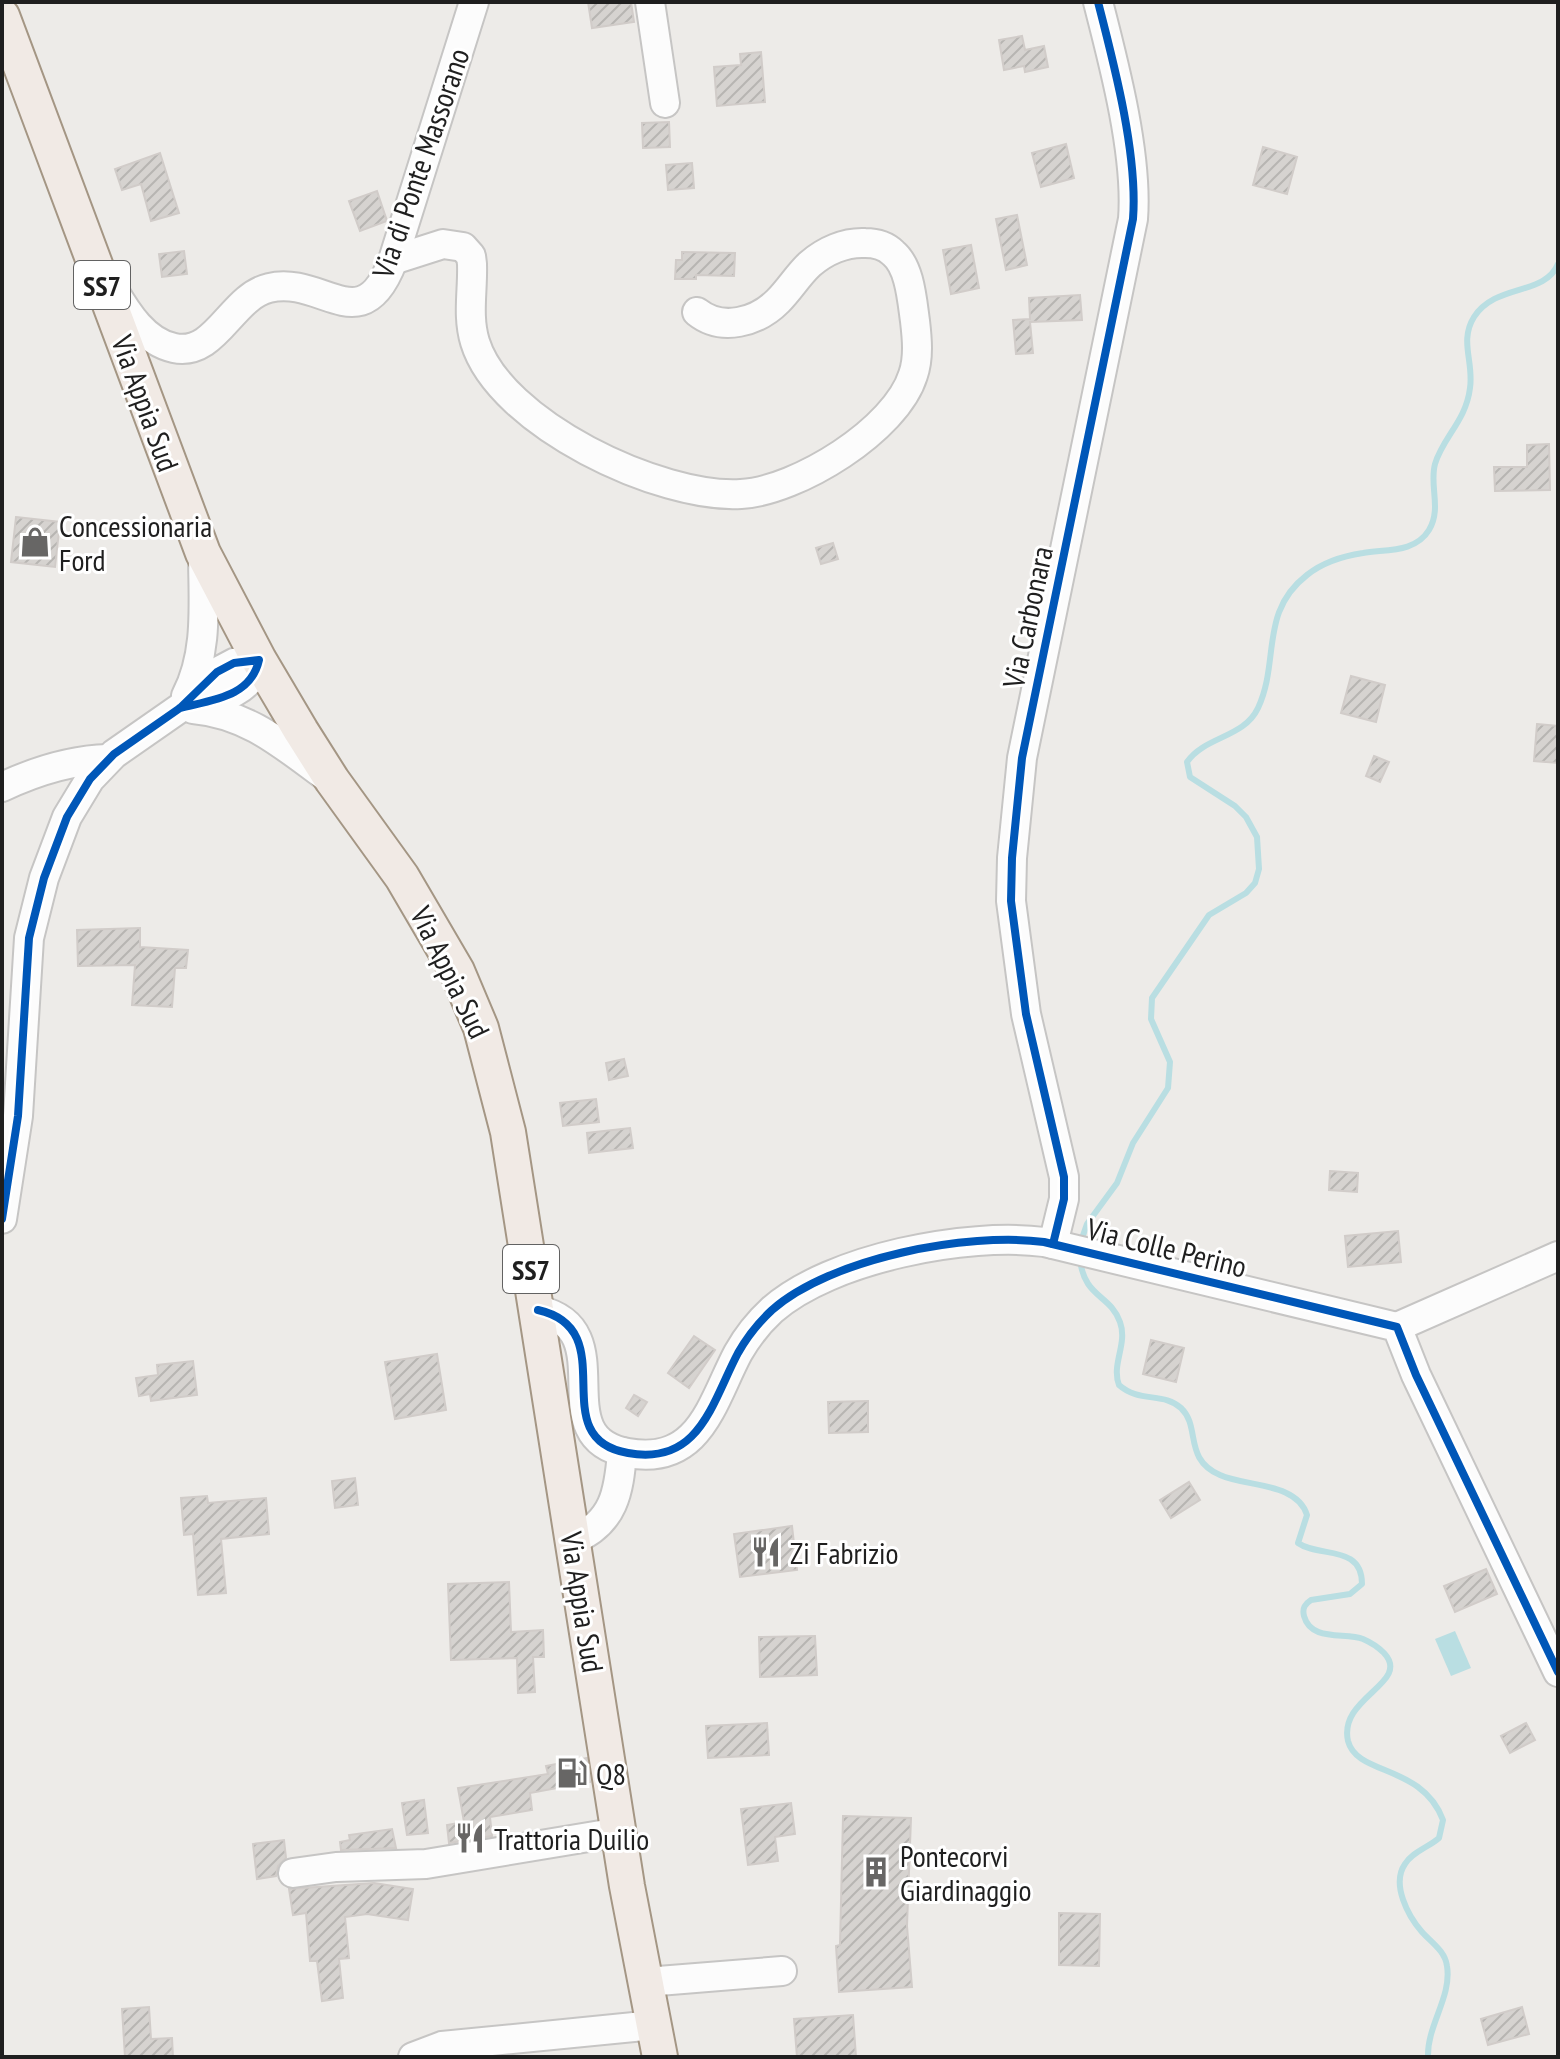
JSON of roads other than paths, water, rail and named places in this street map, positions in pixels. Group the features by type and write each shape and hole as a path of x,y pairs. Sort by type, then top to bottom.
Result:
{"main road":[{"name":"Via Appia Sud","path":"2,16 203,553 259,660 332,780 408,886 457,971 476,1013 505,1115 619,1832 657,2041"}],"street":[{"name":"Via di Ponte Massorano","path":"87,244 139,326 154,340 180,349 195,348 205,342 245,300 269,288 298,288 344,301 365,299 384,283 393,260 474,2"},
{"path":"650,2 665,103"},
{"name":"Via Carbonara","path":"1058,1245 1064,1177 1026,1014 1013,913 1011,868 1022,758 1133,219 1130,149 1098,2"},
{"path":"393,260 443,244 463,247 471,256 471,318 475,342 491,372 514,400 539,422 575,444 622,466 685,488 717,494 743,494 791,483 839,454 880,422 898,403 913,375 917,339 906,276 895,254 876,244 841,246 818,258 777,302 757,316 727,324 710,320 697,312"},
{"path":"180,708 201,654 203,553"},
{"path":"2,1219 18,1116 25,968 30,930 44,878 67,817 87,783 108,759 180,708 222,668 259,660"},
{"path":"180,708 216,712 249,723 332,780"},
{"path":"3,785 54,767 108,759"},
{"name":"Via Colle Perino","path":"622,1452 660,1452 677,1446 696,1433 705,1422 737,1355 753,1331 779,1305 810,1284 854,1266 924,1249 1007,1239 1058,1245 1397,1327"},
{"path":"1558,1256 1397,1327 1416,1375 1558,1672"},
{"path":"538,1310 559,1317 574,1331 582,1351 586,1418 599,1438 622,1452 617,1489 610,1510 597,1528 573,1540"},
{"path":"293,1873 336,1867 441,1863 619,1832"},
{"path":"646,1982 782,1971"},
{"path":"413,2057 442,2046 657,2041"}],"water":[{"path":"1455,1631 1471,1668 1451,1676 1435,1639"}],"waterway":[{"path":"1080,1244 1087,1224 1117,1183 1133,1143 1168,1088 1170,1062 1151,1019 1152,998 1209,915 1246,893 1255,883 1259,869 1257,837 1246,817 1235,806 1190,777 1187,762 1195,753 1252,718 1264,690 1276,621 1292,589 1319,567 1340,558 1408,546 1416,543 1429,530 1435,514 1435,464 1468,400 1471,378 1467,343 1474,317 1483,306 1495,299 1542,281 1552,274 1558,264"},
{"path":"1080,1259 1082,1272 1092,1289 1116,1313 1120,1322 1119,1385 1135,1394 1167,1400 1181,1408 1190,1424 1197,1452 1209,1468 1231,1479 1270,1487 1293,1497 1307,1515 1298,1543 1347,1557 1360,1571 1362,1584 1350,1594 1311,1600 1304,1606 1303,1613 1314,1630 1363,1639 1384,1653 1390,1664 1389,1673 1353,1713 1348,1726 1348,1741 1354,1752 1364,1760 1421,1789 1443,1820 1439,1838 1408,1860 1400,1881 1403,1900 1411,1917 1441,1952 1447,1966 1446,1989 1431,2034 1428,2057"}],"place":[{"name":"Concessionaria Ford","path":"35,542"},
{"name":"Zi Fabrizio","path":"766,1552"},
{"name":"Q8","path":"572,1773"},
{"name":"Trattoria Duilio","path":"470,1838"},
{"name":"Pontecorvi Giardinaggio","path":"876,1872"}]}
